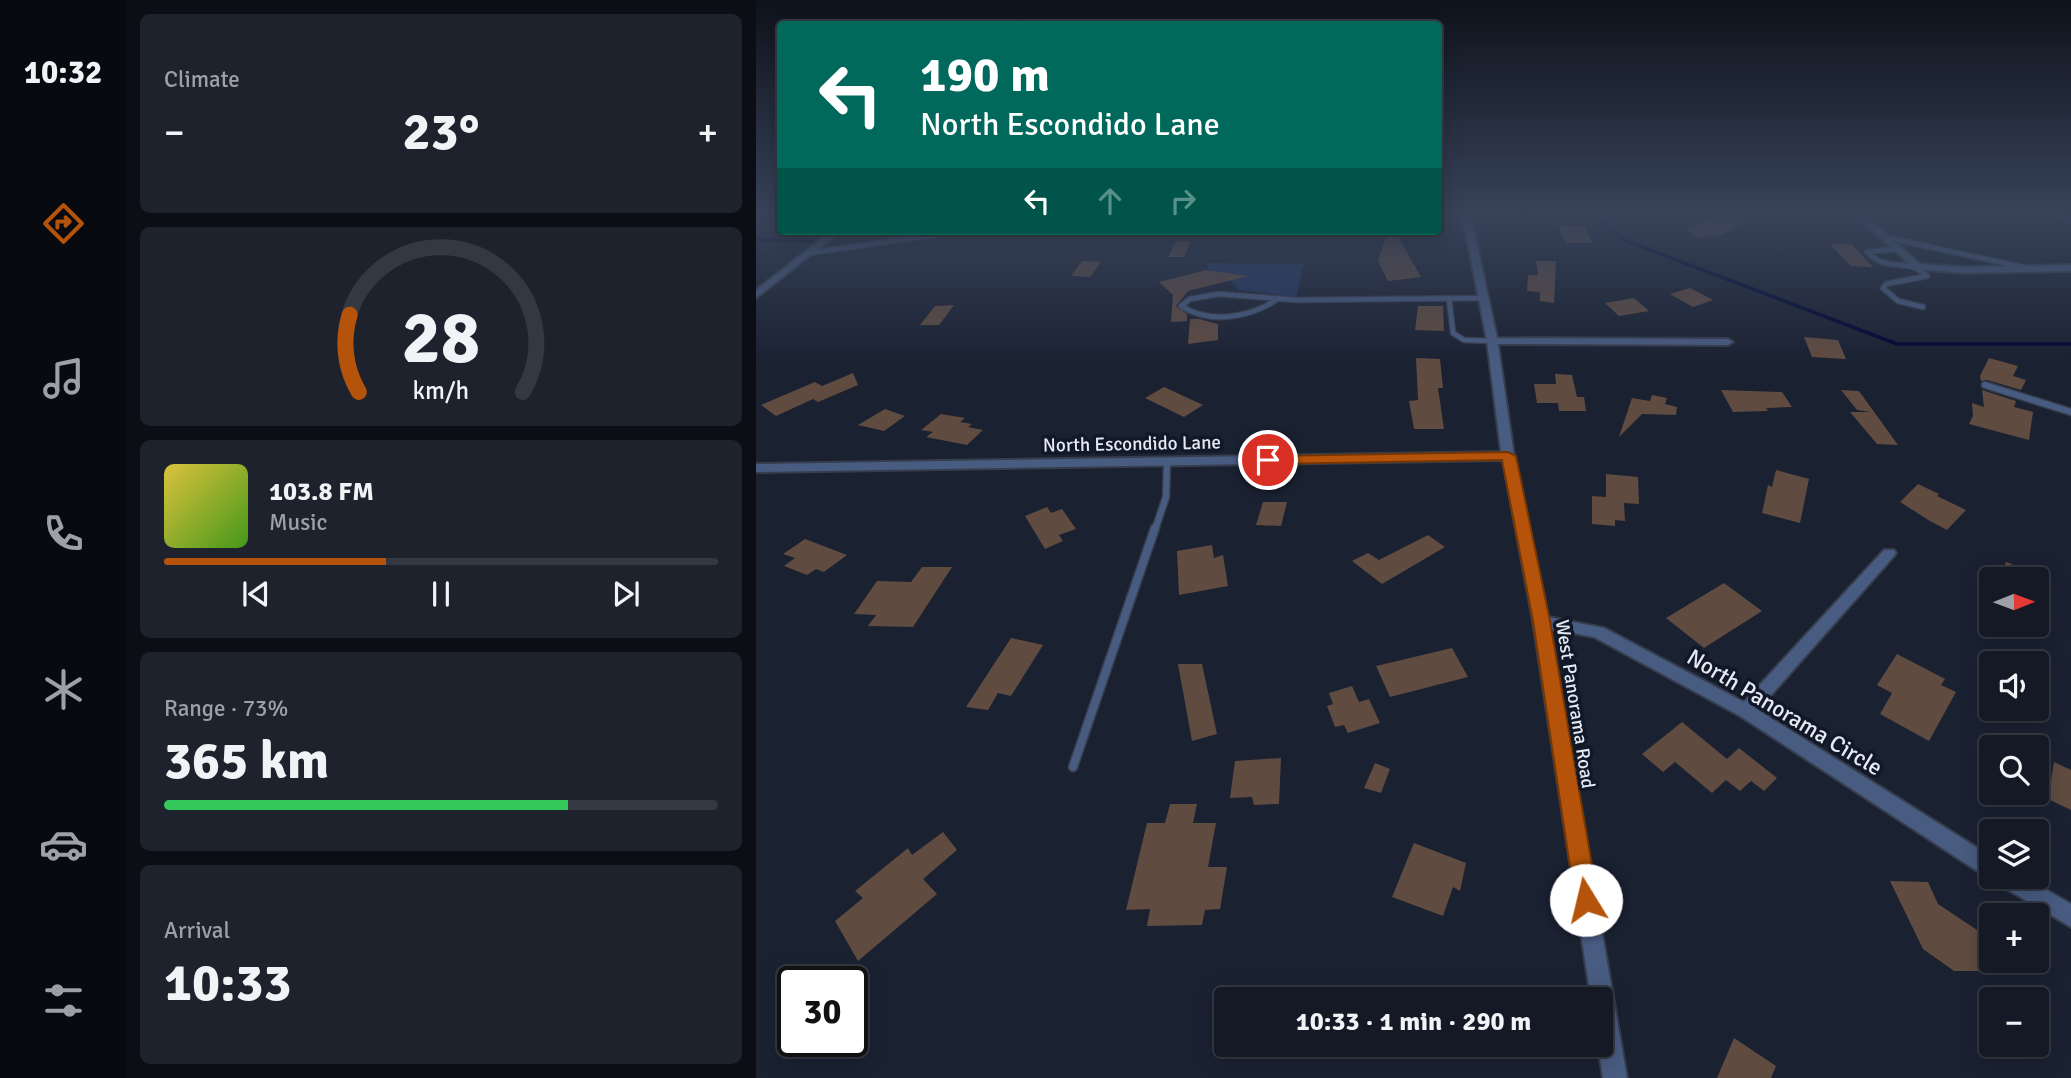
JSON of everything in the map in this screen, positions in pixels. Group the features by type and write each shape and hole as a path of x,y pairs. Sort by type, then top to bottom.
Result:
{"street":[{"path":"756,295 796,263"},
{"name":"West Panorama Road","path":"1477,263 1492,341 1508,456 1541,621 1615,1078"},
{"path":"1913,263 1918,267 1963,270 2071,268"},
{"path":"1492,341 1728,342"},
{"name":"North Escondido Lane","path":"756,468 1508,456"},
{"path":"1746,711 1889,553"},
{"name":"North Panorama Circle","path":"1541,621 1598,632 1746,711 1979,861"},
{"path":"2025,889 2071,916"}],"lane":[{"path":"1881,263 1918,267 1927,276 1886,284 1883,288 1898,301 1923,307"},
{"path":"2005,263 2027,268"},
{"path":"1279,298 1244,315 1198,312 1181,306 1185,301 1194,298 1214,295 1279,298 1311,300 1484,298"},
{"path":"1449,298 1453,333 1464,340 1492,341"},
{"path":"1986,385 2071,412"},
{"path":"1073,767 1163,508 1167,462"}],"shaded area":[{"path":"1206,263 1304,264 1296,297 1239,290 1223,274 1210,273"}],"building":[{"path":"1080,263 1100,263 1090,277 1071,276"},
{"path":"1379,263 1413,263 1421,277 1388,281"},
{"path":"1536,263 1556,263 1554,303 1540,301 1540,292 1527,291 1528,275 1538,275"},
{"path":"1848,263 1869,263 1873,267 1851,266"},
{"path":"1206,270 1248,276 1188,291 1176,306 1187,314 1187,321 1171,322 1173,295 1159,282"},
{"path":"1690,288 1713,300 1693,307 1670,294"},
{"path":"1634,298 1649,311 1619,316 1605,303"},
{"path":"954,305 939,325 920,325 935,306"},
{"path":"1418,306 1443,306 1444,331 1415,330"},
{"path":"1190,319 1218,324 1218,340 1188,344"},
{"path":"1804,337 1838,340 1846,359 1812,357"},
{"path":"1416,358 1440,359 1443,388 1438,388 1444,429 1414,429 1409,401 1418,400"},
{"path":"1989,358 2018,366 2013,376 2026,380 2021,390 1987,380 1981,381 1980,376"},
{"path":"853,373 858,385 818,402 813,399 776,416 761,405 815,382 822,386"},
{"path":"1555,374 1572,375 1577,397 1584,397 1586,411 1559,411 1558,403 1537,403 1534,384 1556,384"},
{"path":"1164,387 1203,405 1184,417 1145,398"},
{"path":"1721,390 1782,392 1792,407 1733,412"},
{"path":"1841,390 1859,391 1898,445 1877,444 1850,412 1871,412 1857,410"},
{"path":"1982,390 2016,401 2014,407 2033,412 2029,440 1969,424 1973,416 1972,403 1984,407"},
{"path":"1652,395 1667,398 1665,404 1677,407 1676,415 1642,414 1619,437 1632,398 1650,401"},
{"path":"885,409 905,416 884,431 858,425"},
{"path":"941,414 965,418 960,422 983,430 967,445 926,437 933,432 921,430"},
{"path":"1776,470 1809,479 1800,523 1762,513 1768,485 1772,487"},
{"path":"1606,474 1638,477 1639,504 1624,503 1625,521 1615,520 1615,526 1592,524 1592,496 1606,497"},
{"path":"1918,484 1966,510 1947,530 1930,521 1900,502"},
{"path":"1263,502 1287,502 1281,526 1256,525"},
{"path":"1047,507 1051,513 1062,509 1076,529 1059,535 1063,541 1045,549 1025,516"},
{"path":"1428,535 1445,547 1382,584 1352,561 1368,553 1379,560"},
{"path":"805,539 847,555 824,572 816,569 807,575 784,566 795,558 783,554"},
{"path":"1212,545 1214,558 1223,555 1228,586 1179,595 1177,551"},
{"path":"2006,562 2019,567 2004,567"},
{"path":"922,567 952,567 913,627 868,626 876,615 854,614 877,581 911,582"},
{"path":"1724,583 1762,611 1704,648 1666,618"},
{"path":"1011,638 1043,645 1011,696 998,693 988,710 966,707"},
{"path":"1452,648 1468,677 1390,697 1376,666"},
{"path":"1897,654 1945,679 1941,685 1956,692 1929,741 1880,714 1892,693 1877,685"},
{"path":"1178,664 1202,664 1217,734 1192,741"},
{"path":"1352,686 1359,702 1369,699 1380,723 1348,733 1344,725 1335,727 1327,706 1333,704 1329,693"},
{"path":"1682,722 1727,759 1739,748 1777,778 1764,791 1751,781 1740,791 1726,780 1712,793 1675,762 1663,772 1642,754"},
{"path":"1281,758 1279,804 1254,805 1252,797 1230,798 1235,761"},
{"path":"2054,762 2071,770 2071,810 2049,799"},
{"path":"1375,763 1390,769 1381,793 1364,788"},
{"path":"1170,804 1197,804 1193,823 1216,823 1208,867 1227,867 1220,909 1205,910 1202,925 1147,926 1150,909 1126,910 1147,823 1165,823"},
{"path":"943,832 957,850 923,879 937,894 858,961 835,921 863,898 855,891 908,848 912,855"},
{"path":"1414,843 1466,863 1460,891 1453,887 1443,916 1392,897"},
{"path":"1890,881 1928,882 1938,904 1979,930 1979,971 1954,971 1923,949"},
{"path":"1734,1038 1776,1066 1771,1078 1717,1078"}],"waterway":[{"path":"1685,263 1897,344 2071,344"}],"route":[{"path":"1268,460 1508,456 1541,621 1586,900"}]}
